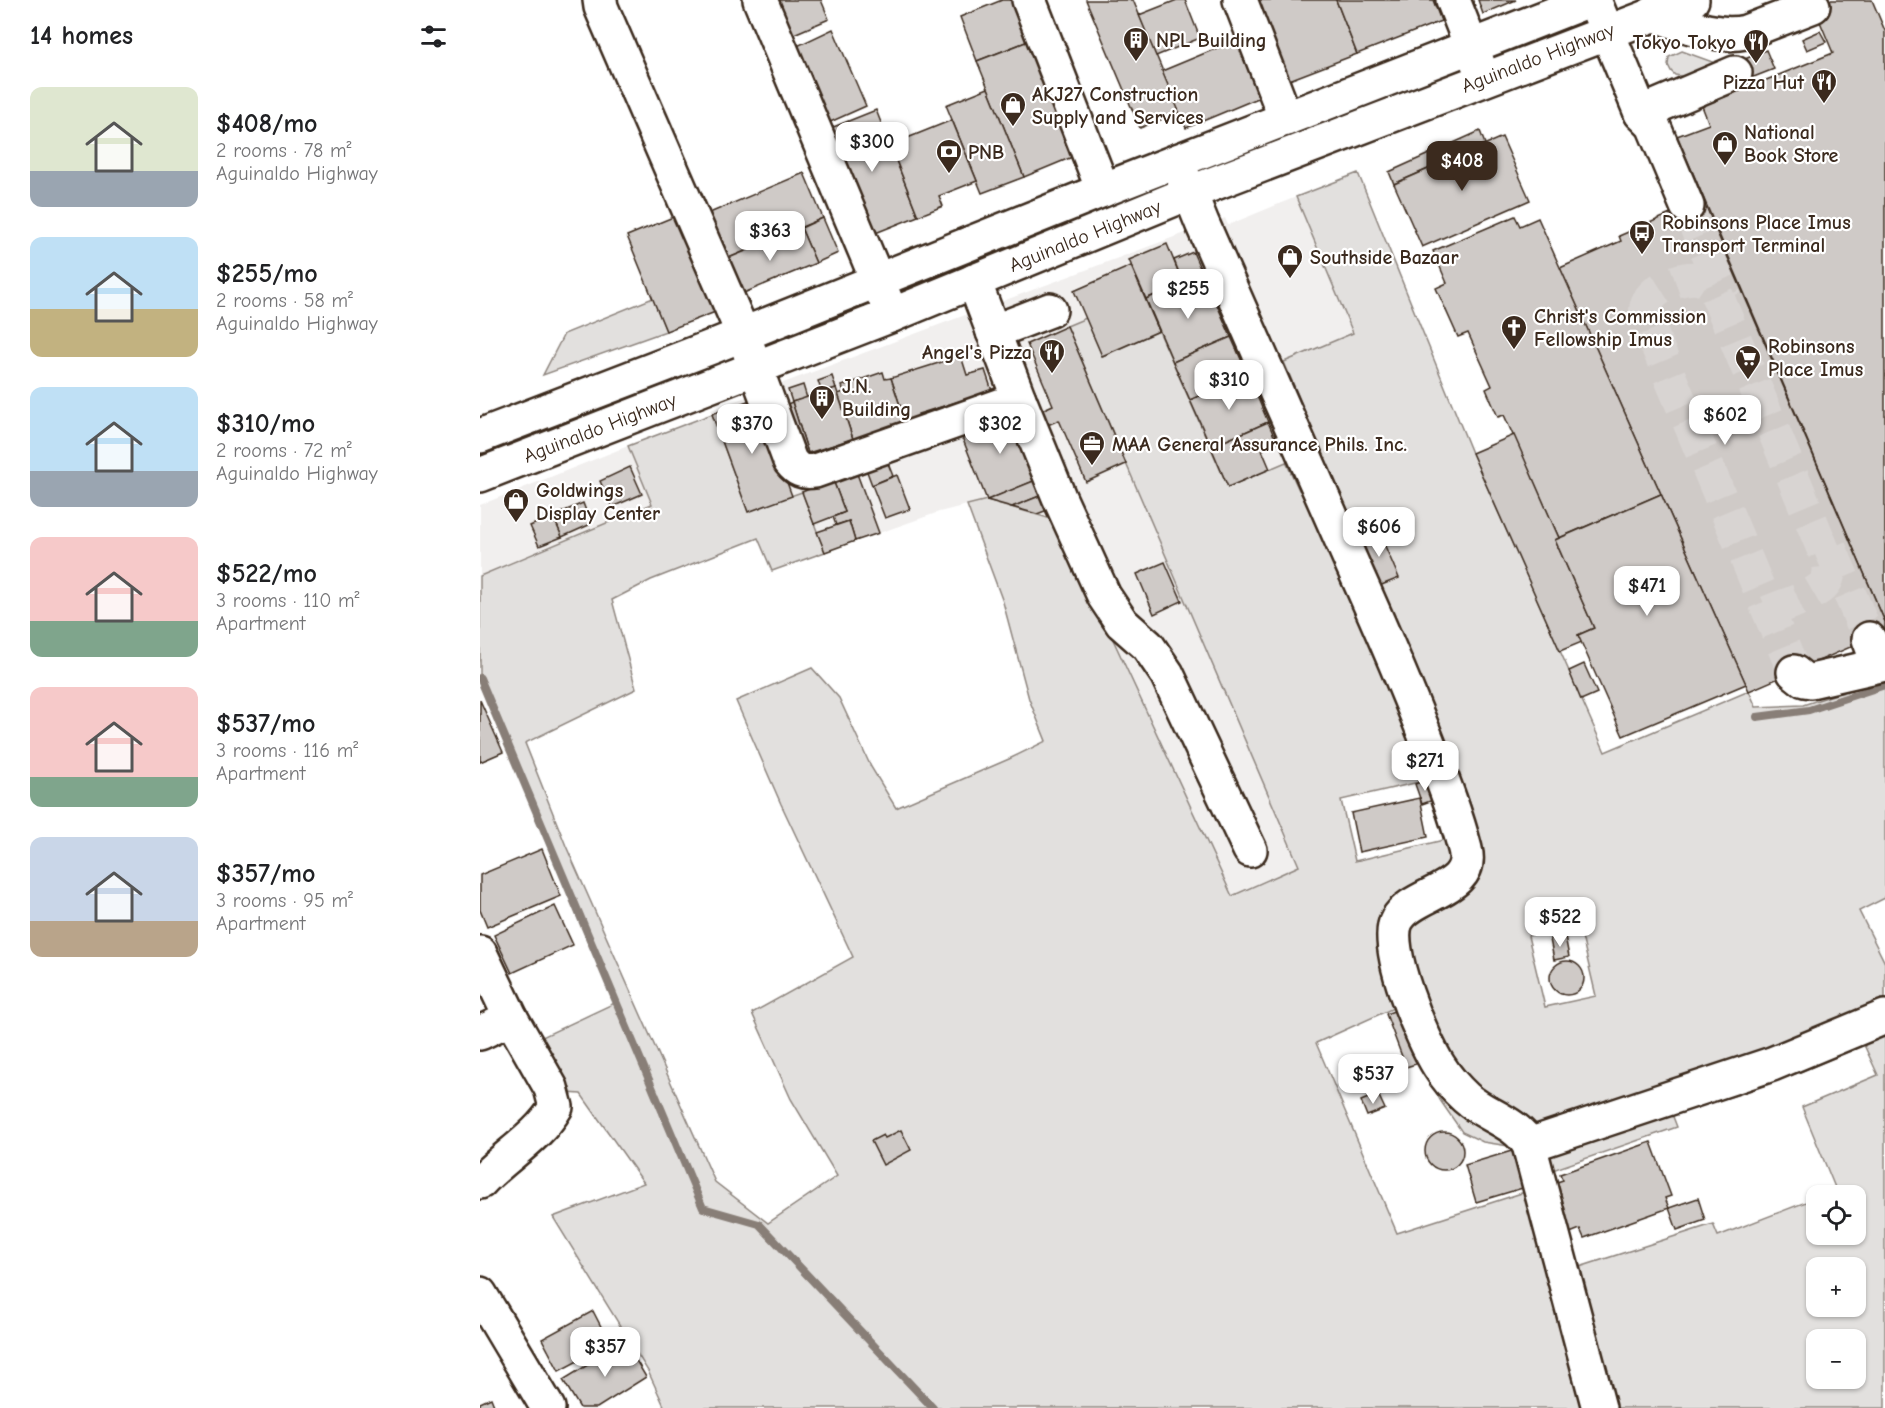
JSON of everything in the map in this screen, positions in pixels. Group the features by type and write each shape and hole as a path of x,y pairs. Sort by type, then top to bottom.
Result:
{"main road":[{"path":"600,0 601,7 743,334 790,460 800,471 808,472 1018,399"},
{"path":"760,0 892,315"},
{"path":"1029,0 1103,190"},
{"path":"1240,0 1286,119"},
{"path":"1453,0 1484,79"},
{"path":"1592,0 1608,31 1641,113 1640,130 1680,209"},
{"name":"Aguinaldo Highway","path":"480,436 1592,0"},
{"name":"Aguinaldo Highway","path":"480,475 892,315 1189,193 1692,0"},
{"path":"1652,14 1702,30 1736,34 1813,6"},
{"path":"1641,113 1735,73"},
{"path":"1177,161 1398,669 1441,775 1466,851 1467,865 1451,884 1405,911 1396,921 1394,948 1403,984 1426,1042 1438,1065 1452,1084 1481,1110 1511,1125 1524,1136 1529,1145 1599,1408"},
{"path":"974,281 1018,399 1104,596 1122,623 1148,646 1167,674 1250,850"},
{"path":"993,332 1050,310"},
{"path":"1794,672 1798,677 1811,681 1871,656"},
{"path":"480,953 511,1018 551,1088 556,1107 547,1122 493,1158 480,1182"},
{"path":"1529,1145 1751,1071 1885,1017"},
{"path":"480,1033 511,1018"},
{"path":"480,1294 548,1408"}],"shaded area":[{"path":"1682,51 1718,64 1686,77 1675,75 1668,65 1669,57"},
{"path":"1358,173 1472,453 1605,752 1749,691 1756,707 1803,705 1885,678 1885,898 1859,911 1885,963 1885,1408 665,1408 648,1371 553,1217 644,1183 581,1094 567,1093 540,1038 617,1002 480,678 480,576 652,504 628,446 712,414 748,511 802,492 825,552 772,571 758,538 651,580 612,600 636,689 525,743 566,846 715,1182 768,1223 837,1176 791,1099 752,1013 853,957 781,804 736,701 812,668 839,698 871,767 896,808 1046,741 1029,699 1003,602 967,505 987,500 1058,521 1232,896 1299,866 1067,326 1086,318 1103,356 1159,331 1228,487 1286,462 1299,490 1332,476 1284,362 1353,333 1296,197","holes":["1428,780 1448,839 1355,861 1341,800","1579,924 1596,996 1545,1007 1528,936","1400,1005 1422,1064 1440,1100 1462,1132 1483,1142 1515,1147 1544,1173 1677,1127 1672,1114 1743,1093 1864,1045 1878,1075 1802,1107 1834,1185 1866,1185 1866,1245 1806,1245 1806,1202 1718,1236 1713,1224 1570,1270 1528,1191 1397,1233 1316,1043"]},
{"path":"1296,197 1353,334 1284,362 1332,476 1299,490 1286,462 1228,487 1160,331 1102,356 1067,327 1299,866 1232,896 1080,568 1037,514 987,500 939,512 825,552 802,492 748,512 711,410 1225,218 1228,225"},
{"path":"653,298 666,331 543,375 564,334"},
{"path":"628,446 652,504 480,576 480,505"}],"building":[{"path":"771,0 821,0 829,19 787,37"},
{"path":"1002,0 1015,0 1031,40 977,61 960,17"},
{"name":"NPL Building","path":"1086,0 1133,0 1180,112 1140,128"},
{"path":"1177,0 1185,0 1200,38 1156,56 1139,15"},
{"path":"1252,0 1336,0 1357,54 1284,82"},
{"path":"1336,0 1433,0 1441,21 1357,54"},
{"path":"1478,0 1516,0 1483,14"},
{"path":"1811,0 1872,0 1885,31 1885,622 1677,136 1709,124 1702,106 1833,53"},
{"path":"833,29 866,106 828,123 795,47"},
{"path":"1820,31 1826,42 1807,50 1802,39"},
{"path":"1239,39 1263,96 1186,128 1162,71"},
{"path":"1031,40 1077,155 1024,177 977,61"},
{"name":"Tokyo Tokyo","path":"1766,50 1774,69 1746,80 1738,62"},
{"path":"988,88 1024,177 982,193 946,105"},
{"path":"876,110 918,216 868,236 826,130"},
{"path":"952,120 977,181 939,196 943,206 918,216 890,145"},
{"path":"1480,131 1485,144 1394,184 1389,172"},
{"path":"1502,137 1530,200 1422,247 1394,184"},
{"path":"804,173 823,218 724,260 705,215"},
{"path":"1703,200 1885,622 1885,632 1749,691 1560,268 1621,241 1619,236"},
{"path":"678,215 718,311 666,331 627,236"},
{"name":"Christ's Commission Fellowship Imus","path":"1515,216 1520,226 1538,218 1661,494 1559,538 1504,415 1498,417 1486,389 1492,386 1468,333 1458,337 1436,288 1447,283 1433,251"},
{"path":"823,218 838,253 816,263 801,228"},
{"path":"801,228 816,263 739,295 724,260"},
{"path":"1167,244 1183,283 1146,299 1129,260"},
{"path":"1193,252 1203,275 1183,283 1174,260"},
{"path":"1131,266 1159,331 1102,356 1074,291"},
{"path":"1203,275 1207,282 1178,295 1174,287"},
{"path":"1207,282 1231,337 1173,362 1146,299 1174,287 1178,295"},
{"path":"1067,326 1126,464 1086,482 1059,420 1041,428 1035,413 1053,405 1027,344"},
{"path":"1231,337 1248,375 1190,400 1173,362"},
{"path":"961,356 967,375 985,370 992,391 918,414 921,423 907,427 891,378"},
{"path":"883,372 885,379 891,378 907,427 855,445 838,394 844,392 842,386"},
{"path":"1248,375 1268,422 1211,447 1190,400"},
{"path":"832,376 836,388 822,393 818,381"},
{"path":"803,385 807,398 792,402 788,390"},
{"name":"J.N. Building","path":"836,388 853,439 808,453 792,402"},
{"path":"756,398 792,496 748,512 712,414"},
{"path":"792,402 808,453 799,456 783,406"},
{"path":"1014,411 1041,478 987,500 960,432"},
{"path":"1268,422 1277,443 1262,450 1270,469 1228,487 1211,447"},
{"path":"1514,435 1559,538 1555,540 1594,628 1578,635 1582,642 1560,651 1472,453"},
{"path":"887,461 893,476 872,485 866,469"},
{"path":"630,467 642,494 612,507 600,481"},
{"path":"856,471 879,533 855,541 849,521 836,525 833,517 845,512 833,480"},
{"path":"897,475 910,509 885,518 872,485"},
{"path":"1041,478 1047,493 1012,507 987,500"},
{"path":"833,480 845,512 814,524 802,492"},
{"path":"1047,493 1053,508 1037,514 1012,507"},
{"path":"1661,494 1746,684 1623,736 1578,635 1594,628 1555,540"},
{"path":"583,503 591,524 562,537 553,516"},
{"path":"553,516 562,537 539,546 530,526"},
{"path":"849,521 855,541 825,552 817,532"},
{"path":"1378,530 1399,578 1379,586 1359,538"},
{"path":"1165,562 1182,601 1154,614 1137,574"},
{"path":"1584,664 1597,693 1581,700 1569,671"},
{"path":"480,700 503,752 480,762"},
{"path":"1428,779 1436,799 1422,804 1415,784"},
{"path":"1420,798 1428,837 1359,852 1351,813"},
{"path":"542,849 561,896 487,927 480,910 480,875"},
{"path":"555,906 573,945 512,973 494,935"},
{"path":"1565,936 1569,957 1554,960 1550,939"},
{"path":"1567,961 1579,966 1584,978 1579,990 1567,995 1555,990 1550,978 1555,966"},
{"path":"1399,1009 1419,1063 1406,1067 1386,1014"},
{"path":"1378,1094 1385,1109 1367,1116 1361,1101"},
{"path":"901,1130 911,1150 883,1165 871,1141 883,1135 885,1138"},
{"path":"1444,1132 1457,1138 1463,1151 1457,1164 1444,1170 1431,1164 1425,1151 1431,1138"},
{"path":"1651,1142 1671,1196 1665,1198 1669,1208 1584,1238 1580,1229 1565,1235 1548,1185 1563,1180 1560,1174"},
{"path":"1515,1150 1526,1187 1476,1202 1465,1165"},
{"path":"1698,1198 1705,1220 1677,1230 1669,1208"},
{"path":"593,1311 610,1344 559,1371 542,1339"},
{"path":"625,1342 646,1377 597,1408 580,1408 563,1380"},
{"path":"491,1398 495,1408 480,1408 480,1403"}],"waterway":[{"path":"480,678 703,1208 759,1224 933,1408"},
{"path":"1757,717 1809,710 1885,685"}],"tunnel":[{"path":"1687,206 1726,299"},
{"path":"1768,612 1775,609 1800,599 1809,595 1823,585 1829,575 1828,561 1716,293 1711,285 1703,280 1681,280 1665,286 1652,296 1646,306 1646,320 1794,672"},
{"path":"1830,548 1869,639"}],"place":[{"name":"NPL Building","path":"1136,63"},
{"name":"Tokyo Tokyo","path":"1756,65"},
{"name":"Pizza Hut","path":"1824,105"},
{"name":"AKJ27 Construction Supply and Services","path":"1013,128"},
{"name":"National Book Store","path":"1725,167"},
{"name":"PNB","path":"949,175"},
{"name":"Robinsons Place Imus Transport Terminal","path":"1642,256"},
{"name":"Southside Bazaar","path":"1290,280"},
{"name":"Christ's Commission Fellowship Imus","path":"1514,351"},
{"name":"Angel's Pizza","path":"1052,375"},
{"name":"Robinsons Place Imus","path":"1748,381"},
{"name":"J.N. Building","path":"822,421"},
{"name":"MAA General Assurance Phils. Inc.","path":"1092,467"},
{"name":"Goldwings Display Center","path":"516,524"}]}
